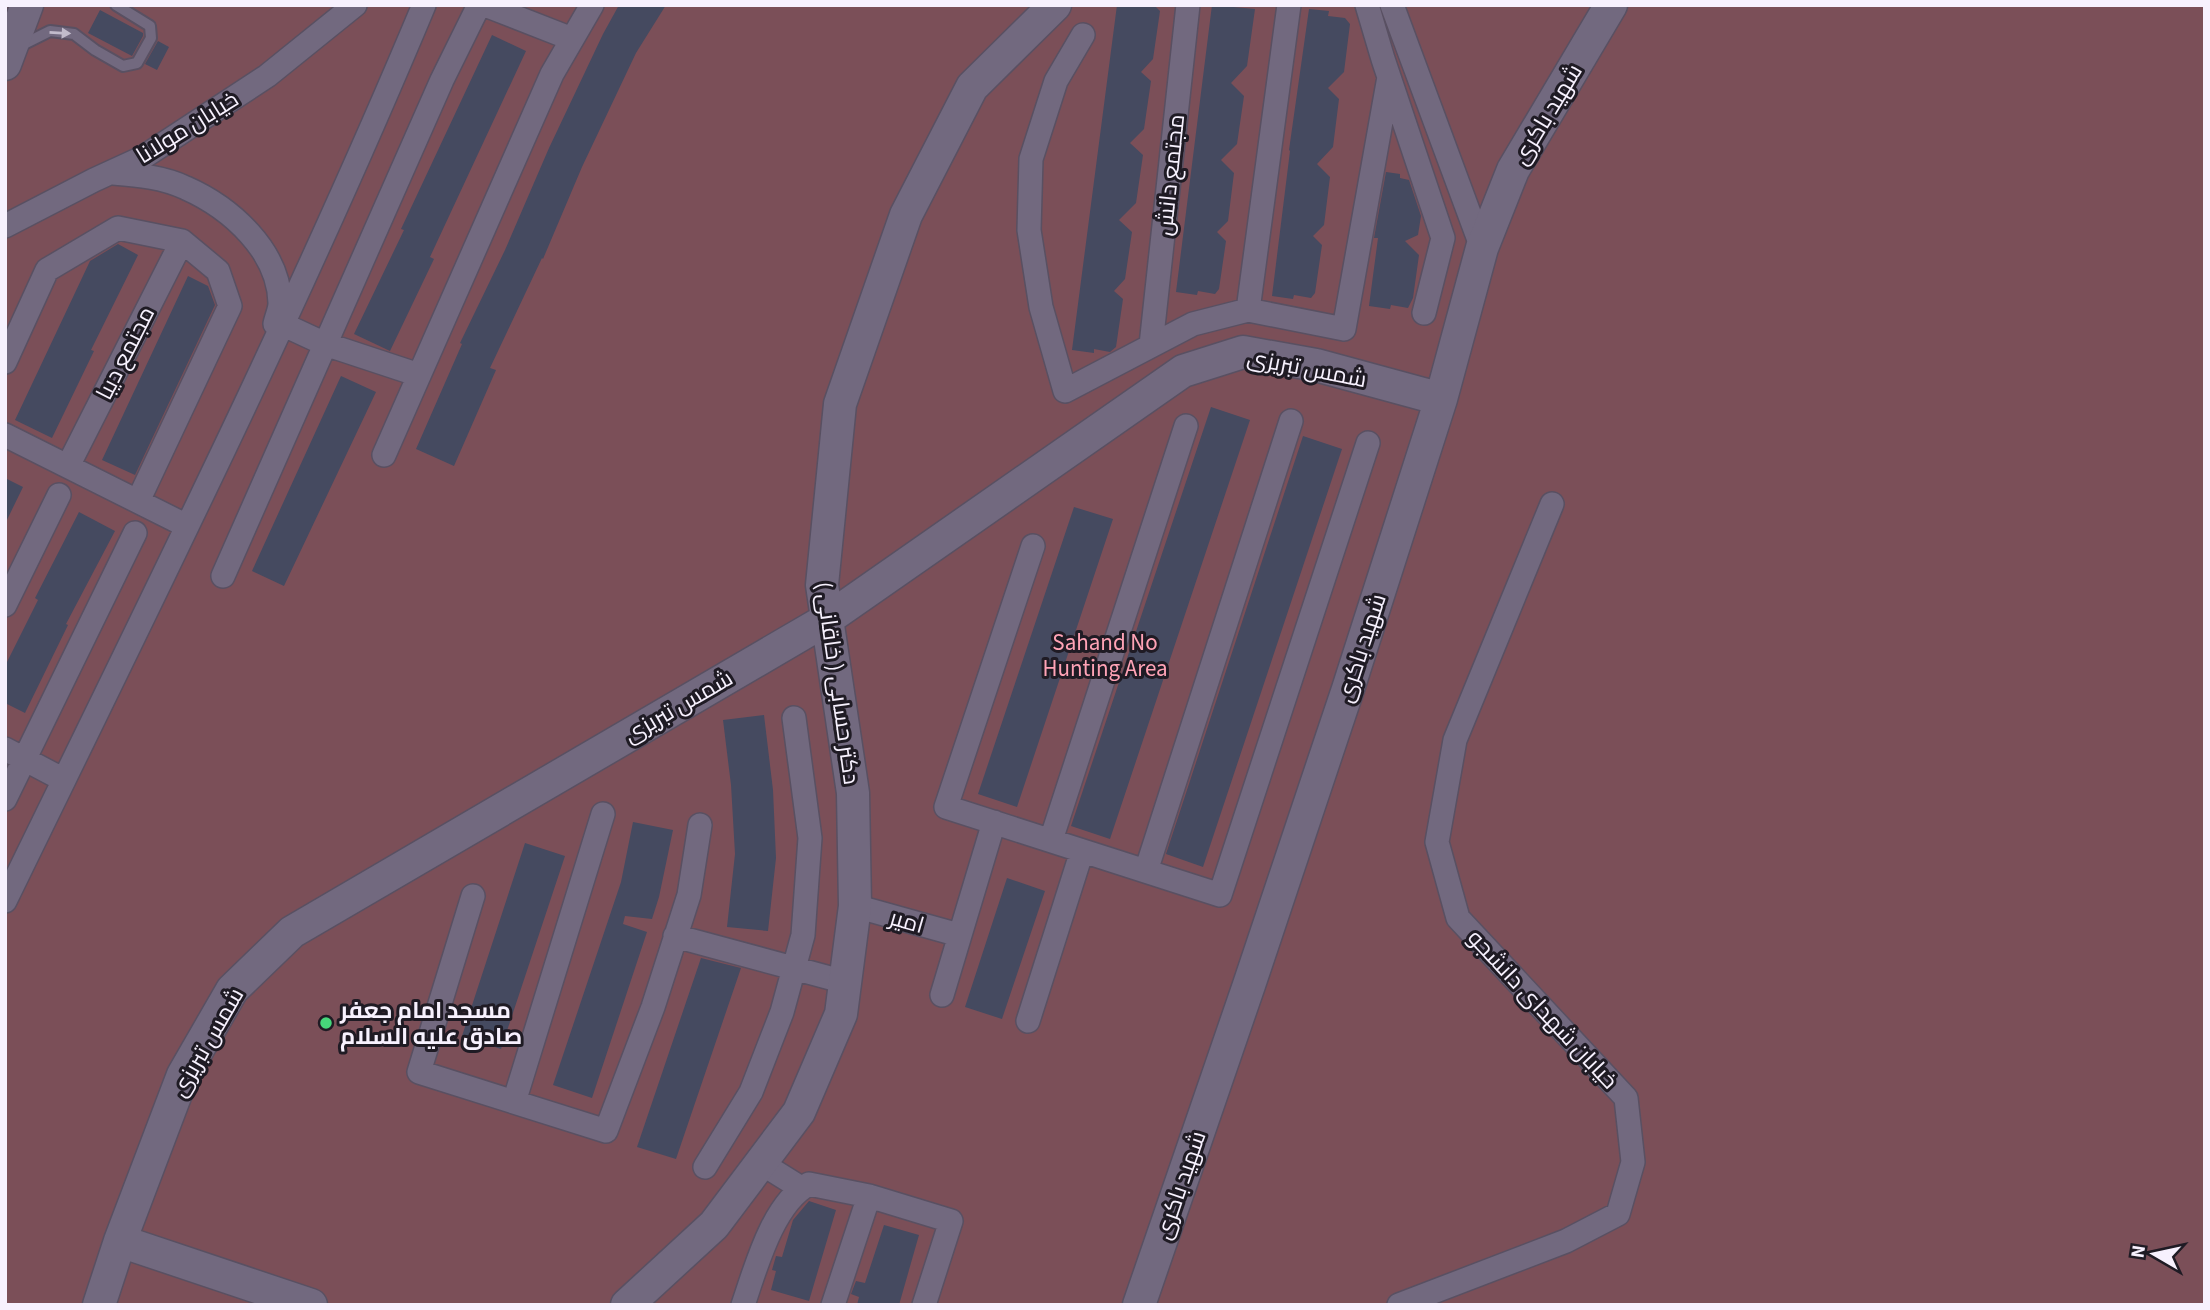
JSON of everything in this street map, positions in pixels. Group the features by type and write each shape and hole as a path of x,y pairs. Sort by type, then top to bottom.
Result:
{"street":[{"path":"5,66 27,5"},
{"name":"خیابان مولانا","path":"5,226 142,158 267,76 355,5"},
{"path":"5,901 267,358 325,233 424,5"},
{"path":"223,576 442,80 479,5"},
{"path":"485,5 572,39"},
{"path":"384,455 552,74 592,5"},
{"name":"دکتر حسابی ( خاقانی )","path":"627,1305 714,1225 799,1112 841,1014 855,906 853,793 822,585 840,404 906,215 972,87 1055,5"},
{"name":"مجتمع دانش","path":"1151,345 1188,5"},
{"path":"1248,310 1289,5"},
{"path":"1367,5 1443,238 1424,313"},
{"path":"1392,5 1482,247"},
{"name":"شهید باکری","path":"1139,1305 1348,689 1441,398 1482,247 1513,170 1611,5"},
{"path":"1083,35 1056,81 1031,159 1029,230 1041,307 1065,391 1193,324 1248,310 1344,329 1386,68"},
{"path":"1386,68 1409,55"},
{"path":"108,173 148,176 186,188 226,211 253,236 273,271 280,304 267,358"},
{"path":"5,362 47,270 118,228 182,241 218,271 230,306 138,501"},
{"name":"مجتمع دیبا","path":"68,466 182,241"},
{"path":"282,324 325,344 419,375"},
{"name":"شمس تبریزی","path":"99,1305 120,1241 183,1075 232,990 292,932 826,620 1183,371 1243,352 1316,365 1441,398"},
{"path":"1146,871 1291,421"},
{"path":"1051,841 1186,426"},
{"path":"5,435 187,526"},
{"path":"1033,546 946,807 1220,895 1368,443"},
{"path":"5,605 59,495"},
{"name":"خیابان شهدای دانشجو","path":"1399,1305 1566,1241 1618,1214 1633,1162 1626,1098 1458,918 1437,842 1455,740 1552,504"},
{"path":"5,799 15,754 135,533"},
{"path":"705,1167 751,1092 782,1012 803,935 810,838 794,718"},
{"path":"15,754 64,780"},
{"path":"514,1102 603,814"},
{"path":"942,995 994,822"},
{"path":"473,896 419,1072 606,1131 653,1007 689,895 700,825"},
{"path":"1028,1021 1082,850"},
{"name":"امیر","path":"855,906 960,935"},
{"path":"675,936 845,982"},
{"path":"761,1163 801,1188"},
{"path":"743,1305 771,1226 801,1188 809,1184 869,1196 951,1221 924,1305"},
{"path":"833,1305 869,1196"},
{"path":"120,1241 311,1305"}],"lane":[{"path":"5,66 24,44 50,31 74,34 123,66 137,63 152,38 150,26 116,5"}],"green space":[{"name":"Sahand No Hunting Area","path":"5,5 2205,5 2205,1305 5,1305"}],"building":[{"path":"619,5 666,5 636,53 582,167 543,259 490,368 496,370 454,466 416,449 462,344 460,343 505,250 549,148"},
{"path":"1117,5 1155,6 1160,11 1153,59 1141,72 1151,81 1144,129 1130,143 1143,155 1136,203 1119,220 1132,232 1125,279 1114,291 1123,299 1116,347 1110,352 1094,349 1094,353 1072,350"},
{"path":"1212,5 1255,9 1247,66 1231,83 1244,96 1237,144 1221,160 1234,173 1228,221 1217,232 1226,241 1219,289 1215,294 1198,291 1197,295 1176,292"},
{"path":"1309,9 1329,11 1328,16 1345,18 1350,24 1344,72 1328,88 1339,99 1333,147 1317,164 1330,177 1324,225 1313,236 1322,245 1315,293 1311,298 1294,295 1293,299 1272,296"},
{"path":"100,10 143,33 132,56 88,33"},
{"path":"492,35 526,51 430,257 434,259 390,351 354,334"},
{"path":"158,41 169,47 157,70 145,64"},
{"path":"1386,172 1400,174 1400,178 1409,180 1421,216 1418,235 1405,241 1419,255 1413,298 1408,308 1391,305 1390,309 1369,306 1378,238 1374,238"},
{"path":"118,244 138,255 91,350 94,351 52,438 15,420 90,261"},
{"path":"188,276 208,286 215,305 135,475 102,460"},
{"path":"341,376 376,392 284,586 252,571"},
{"path":"1211,407 1250,420 1110,839 1071,826"},
{"path":"1303,436 1342,449 1203,867 1166,854"},
{"path":"5,478 23,487 5,524"},
{"path":"1074,507 1113,519 1017,807 978,794"},
{"path":"79,512 115,531 66,624 68,625 25,713 5,703 5,666 38,600 35,598"},
{"path":"764,715 773,790 776,858 768,931 727,927 735,854 731,785 723,720"},
{"path":"633,822 673,830 652,919 625,916 623,924 647,932 592,1098 553,1085 621,882"},
{"path":"525,843 565,856 501,1049 462,1036"},
{"path":"1007,878 1045,891 1002,1019 965,1007"},
{"path":"701,958 741,968 676,1159 637,1147"},
{"path":"809,1201 836,1210 809,1301 771,1290 776,1271 772,1270 776,1256 782,1257 793,1220"},
{"path":"884,1225 919,1235 899,1305 857,1305 859,1297 851,1294 856,1281 865,1283"}],"place":[{"name":"مسجد امام جعفر صادق علیه السلام","path":"326,1023"}]}
